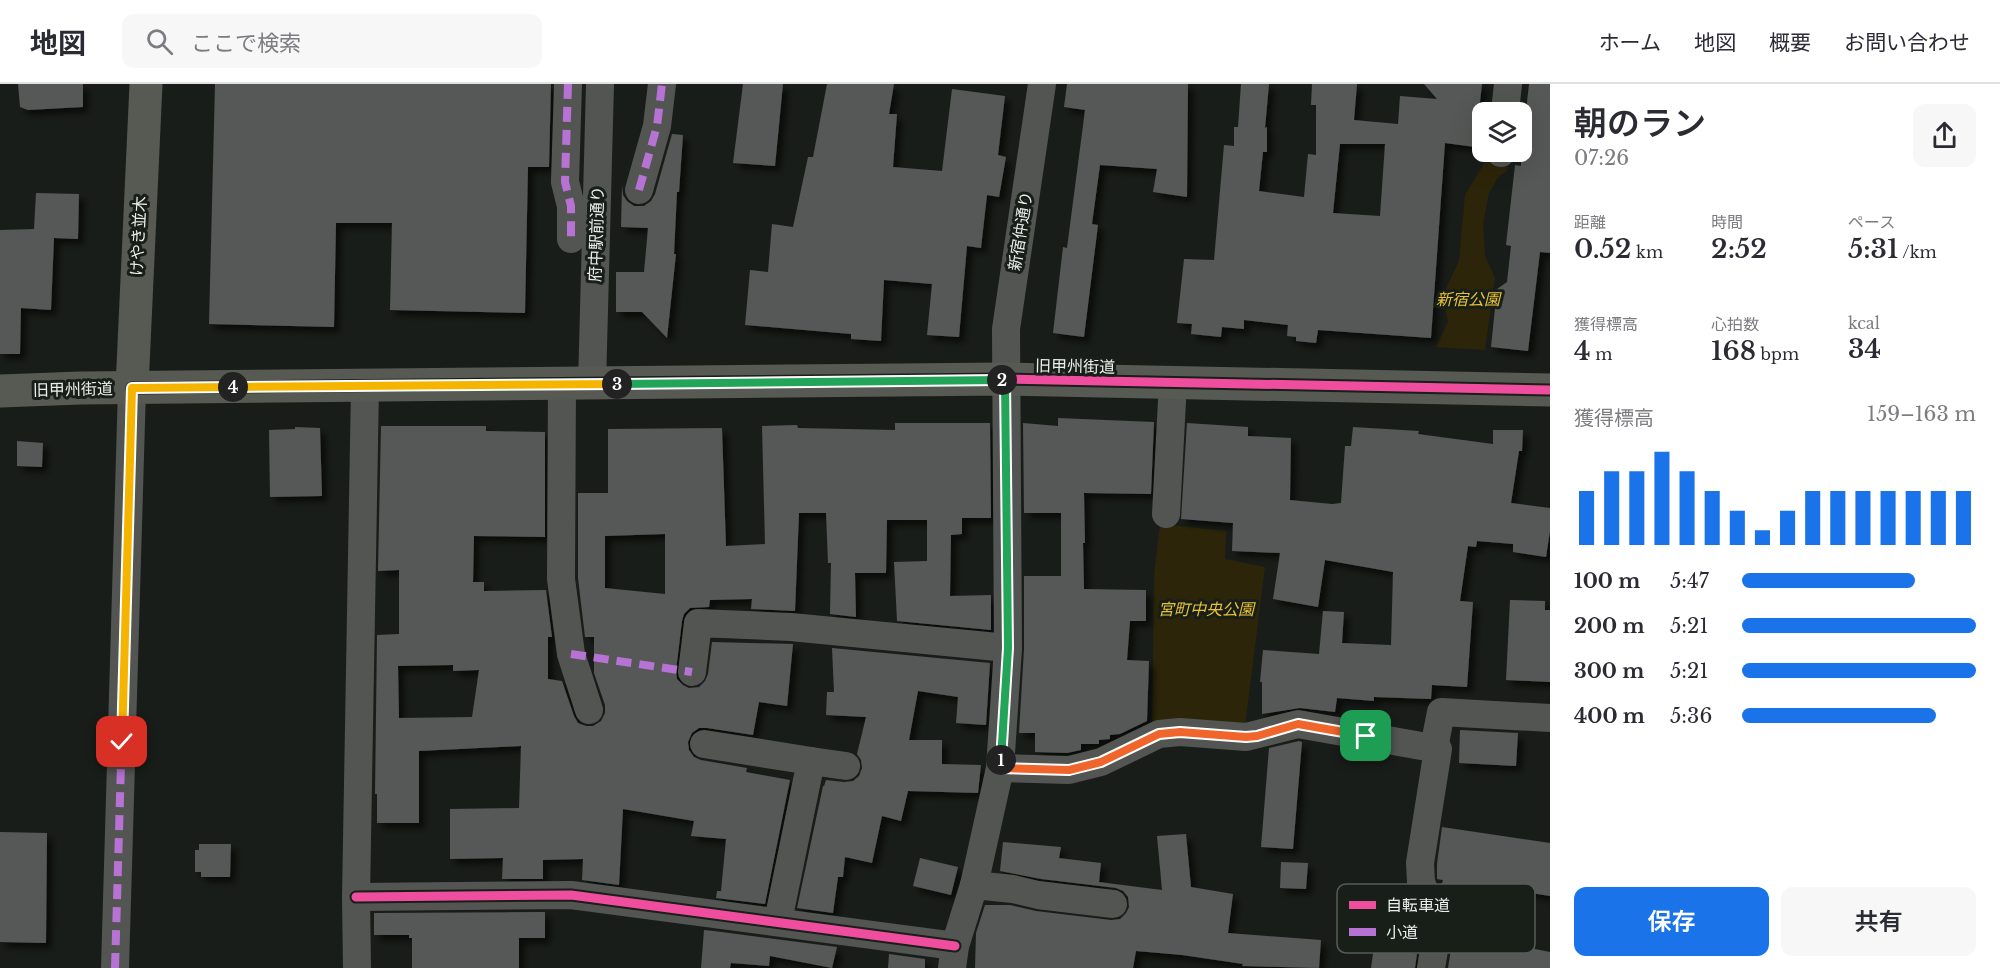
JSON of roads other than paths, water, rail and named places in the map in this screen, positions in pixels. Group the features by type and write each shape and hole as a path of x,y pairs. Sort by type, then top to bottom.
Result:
{"main road":[{"name":"けやき並木","path":"132,388 146,84"},
{"name":"旧甲州街道","path":"0,391 1005,380 1550,390"}],"street":[{"path":"568,84 565,182 571,206 571,239"},
{"name":"府中駅前通り","path":"590,710 571,654 561,579 600,84"},
{"path":"639,190 657,126 662,84"},
{"name":"新宿仲通り","path":"954,957 974,885 1000,768 1008,648 1006,329 1042,84"},
{"path":"1506,102 1508,84"},
{"path":"1166,514 1173,382"},
{"path":"357,968 356,897 365,386"},
{"path":"115,968 132,388"},
{"path":"692,672 698,623 791,627 1008,648"},
{"path":"1434,748 1442,712 1550,718"},
{"path":"1000,768 1069,770 1101,762 1159,734 1180,732 1246,737 1298,724 1438,749 1420,863 1422,884"},
{"path":"704,744 846,766"},
{"path":"778,921 811,761"},
{"path":"974,885 1013,888 1038,895 1113,904"},
{"path":"356,897 571,895 778,921 954,957"},
{"path":"1431,968 1434,953"}],"park label":[{"name":"新宿公園","path":"1468,299"},
{"name":"宮町中央公園","path":"1206,609"}]}
